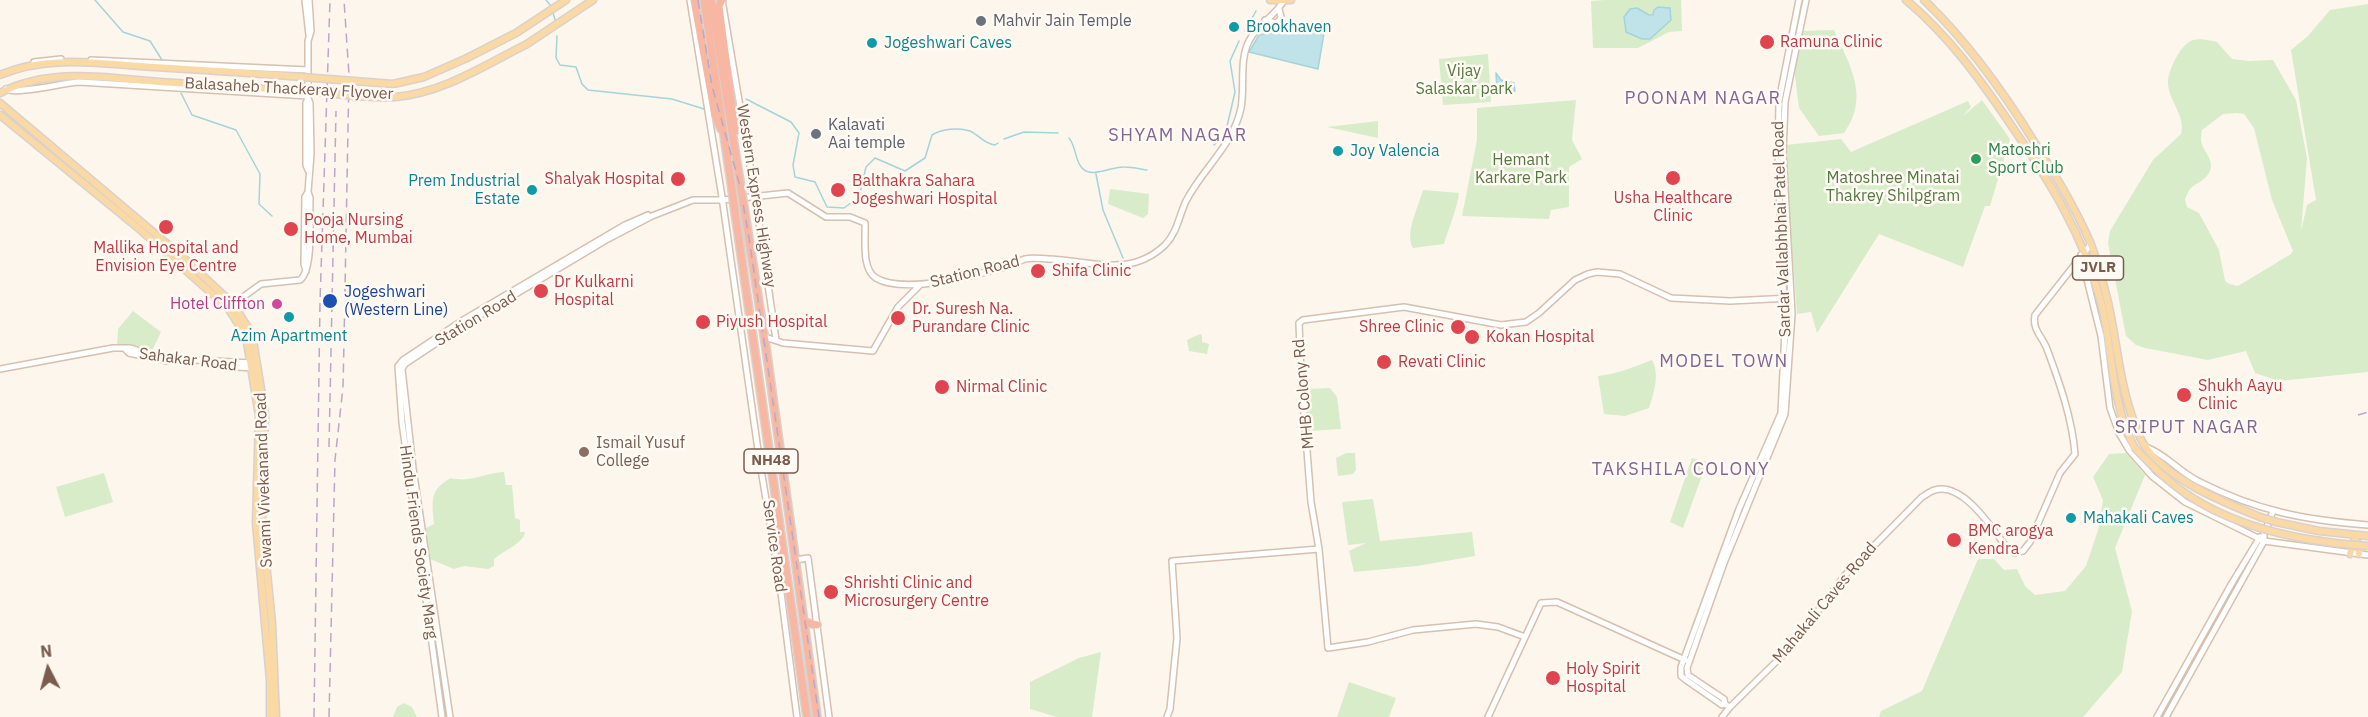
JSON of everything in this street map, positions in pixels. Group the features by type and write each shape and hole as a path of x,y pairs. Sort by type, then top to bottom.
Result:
{"highway":[{"name":"Western Express Highway","path":"704,0 730,142 741,188 765,337 817,717"},
{"name":"Western Express Highway","path":"711,0 715,52"},
{"path":"722,0 719,6 736,126 730,142"},
{"path":"693,2 715,115 730,142"},
{"name":"Western Express Highway","path":"730,142 734,205 807,717"},
{"path":"762,466 771,465"},
{"path":"804,622 817,625"}],"main road":[{"name":"Balasaheb Thackeray Flyover","path":"0,75 22,68 96,61 383,84 410,81 466,58 516,33 566,0"},
{"name":"Balasaheb Thackeray Flyover","path":"3,91 40,79 78,76 382,97 404,96 453,82 527,44 593,0"},
{"path":"1270,0 1286,0"},
{"name":"JVLR","path":"1906,0 1972,68 2052,186 2080,242 2101,303 2123,426 2134,447 2155,470 2186,494 2230,516 2274,532 2316,541 2368,546"},
{"name":"JVLR","path":"1924,0 1944,19 1979,60 2014,110 2060,182 2091,243 2107,301 2126,400 2146,447 2168,469 2191,486 2260,517 2319,531 2368,536"},
{"path":"2,105 3,91"},
{"name":"Swami Vivekanand Road","path":"2,105 168,245 230,306 252,334 265,414 262,523 272,623 273,686 270,717"},
{"name":"Swami Vivekanand Road","path":"2,118 137,226 230,306 246,336 260,424 256,523 276,717"},
{"path":"2350,554 2356,535"},
{"path":"2356,535 2359,554"}],"street":[{"path":"230,306 261,284 300,280 305,276 309,264 305,197 308,192 306,165 309,131 307,0"},
{"path":"722,0 752,195 778,341"},
{"path":"1265,20 1286,0"},
{"name":"Sardar Vallabhbhai Patel Road","path":"1788,298 1778,165 1779,101 1799,0"},
{"name":"Sardar Vallabhbhai Patel Road","path":"1686,661 1739,510 1781,413 1788,298 1783,154 1785,102 1806,0"},
{"path":"1265,20 1275,23 1279,21 1281,17 1279,9"},
{"name":"Service Road","path":"695,16 797,717"},
{"name":"Station Road","path":"400,368 402,360 460,322 625,225 691,197 722,198 789,193 826,217 850,217 865,223 867,268 872,275 885,282 919,286 1012,266 1027,258 1070,259 1112,267 1151,256 1173,235 1187,200 1224,149 1232,134 1240,110 1244,52 1249,40 1265,20"},
{"path":"22,68 42,61 76,59 308,70"},
{"path":"3,91 17,92 54,84 79,82 307,99"},
{"name":"Mahakali Caves Road","path":"1722,717 1727,705 1789,648 1846,574 1922,497 1936,489 1954,491 1970,501 2008,549 2014,552 2023,551 2030,543 2060,473 2074,454 2072,427 2046,346 2033,324 2035,315 2091,243"},
{"path":"2083,253 2101,336 2110,408 2119,433 2129,450 2152,476 2185,502 2264,541 2368,555"},
{"name":"MHB Colony Rd","path":"1525,637 1498,627 1476,624 1413,630 1368,642 1328,648 1311,502 1301,374 1298,328 1303,320 1404,307 1512,325 1526,322 1539,314 1575,280 1597,272 1620,274 1671,298 1730,302 1788,298"},
{"path":"765,337 778,341 873,351 898,308 919,286"},
{"name":"Sahakar Road","path":"0,369 113,348 158,360 252,365"},
{"name":"Hindu Friends Society Marg","path":"400,368 402,422 442,717"},
{"name":"Hindu Friends Society Marg","path":"400,368 450,717"},
{"path":"2146,447 2156,450 2197,481 2233,498 2273,511 2322,522 2368,525"},
{"path":"2166,717 2264,541 2264,534 2273,511"},
{"path":"2157,717 2257,538 2264,534"},
{"path":"1169,715 1178,638 1172,561 1318,549"},
{"path":"795,560 808,558 829,717"},
{"path":"1488,717 1541,603 1549,601 1557,602 1686,661 1682,676 1722,705 1727,705"}],"green space":[{"path":"1681,0 1682,31 1669,32 1638,48 1593,48 1591,1"},
{"path":"2368,4 2368,372 2279,381 2255,373 2246,351 2208,360 2136,345 2126,336 2108,243 2110,231 2153,160 2181,134 2181,121 2168,84 2176,59 2188,42 2202,39 2217,42 2232,59 2273,60 2296,100 2307,158 2301,231 2307,205 2316,200 2291,50 2308,36 2330,10","holes":["2223,114 2244,114 2254,128 2272,200 2293,251 2238,286 2225,281 2219,250 2199,213 2187,207 2185,199 2191,188 2209,174 2211,166 2201,142 2202,130"]},
{"path":"1834,30 1855,82 1856,107 1852,120 1844,133 1819,136 1799,108 1794,68 1801,31"},
{"name":"Vijay Salaskar park","path":"1488,54 1491,102 1443,105 1439,59"},
{"name":"Hemant Karkare Park","path":"1576,100 1572,140 1582,159 1569,167 1569,207 1551,210 1549,219 1462,216 1477,140 1477,108"},
{"name":"Matoshree Minatai Thakrey Shilpgram","path":"1982,100 2010,139 1990,206 1985,206 1963,267 1879,234 1817,333 1811,312 1797,314 1785,159 1786,145 1841,139 1851,152 1968,101 1971,107 1963,116"},
{"path":"1378,121 1378,138 1327,127"},
{"path":"1110,189 1149,194 1148,214 1143,218 1108,204"},
{"path":"1423,190 1459,193 1444,244 1413,248 1411,227"},
{"path":"133,311 161,332 152,351 117,346 118,329"},
{"path":"1200,334 1202,342 1209,344 1207,354 1189,351 1187,340"},
{"path":"1652,360 1656,377 1649,408 1625,416 1604,414 1598,376 1619,372"},
{"path":"1330,388 1337,397 1341,429 1309,431 1306,389"},
{"path":"1346,453 1355,453 1356,470 1353,474 1338,476 1336,458"},
{"path":"2126,453 2145,475 2115,548 2132,611 2122,672 2083,717 1879,717 1881,711 1922,691 1978,559 1994,559 2004,570 2017,569 2025,586 2035,595 2065,591 2086,566 2098,530 2103,500 2093,477 2109,454"},
{"path":"1692,458 1707,462 1683,528 1670,522"},
{"path":"504,472 506,485 512,485 515,518 520,520 520,532 525,532 521,540 494,559 494,566 488,569 464,566 454,569 430,559 426,528 434,524 433,503 435,492 439,487 451,478 471,479"},
{"path":"104,473 113,502 65,517 56,487"},
{"path":"1373,499 1380,541 1472,532 1475,556 1417,566 1354,572 1349,551 1366,543 1348,545 1342,502"},
{"path":"1101,652 1092,717 1057,717 1030,709 1030,682 1079,658"},
{"path":"1349,682 1396,698 1389,717 1337,717"},
{"path":"404,703 412,707 417,717 393,717 397,707"}],"water":[{"path":"1658,7 1670,8 1671,20 1650,39 1642,39 1626,32 1624,17 1630,9 1637,8 1653,15 1654,10"},
{"path":"1301,26 1325,27 1318,69 1249,52 1259,35"},
{"path":"1496,73 1501,80 1514,83 1515,91 1500,93 1497,91"}],"waterway":[{"path":"95,0 123,32 150,41 162,60"},
{"path":"546,0 550,5"},
{"path":"1245,31 1256,11"},
{"path":"553,13 556,23"},
{"path":"557,36 556,58 560,65 576,67 582,84 588,90 672,99 704,109"},
{"path":"1214,145 1225,135 1235,92 1230,61 1239,41"},
{"path":"181,93 192,115 236,130 260,174 259,204 272,216"},
{"path":"746,99 791,122 799,133 793,165 795,177 815,182 827,207 844,208 859,197 866,167 875,158 905,171 925,158 932,135 940,131 950,129 970,131 988,143 995,145 998,143"},
{"path":"1004,139 1024,132 1058,133"},
{"path":"1069,138 1080,165 1086,171 1097,172 1119,167 1147,170"},
{"path":"1096,174 1103,210 1123,258"}],"railway":[{"path":"314,717 320,302 330,0"},
{"path":"329,717 335,460 343,387 344,342 349,75 344,0"},
{"path":"698,0 712,86 740,186 749,238 819,717"},
{"path":"329,447 336,111"},
{"path":"2358,415 2368,412"}],"place":[{"name":"Mahvir Jain Temple","path":"981,21"},
{"name":"Brookhaven","path":"1234,27"},
{"name":"Ramuna Clinic","path":"1767,42"},
{"name":"Jogeshwari Caves","path":"872,43"},
{"name":"Kalavati Aai temple","path":"816,134"},
{"name":"Joy Valencia","path":"1338,151"},
{"name":"Matoshri Sport Club","path":"1976,159"},
{"name":"Usha Healthcare Clinic","path":"1673,178"},
{"name":"Shalyak Hospital","path":"678,179"},
{"name":"Prem Industrial Estate","path":"532,190"},
{"name":"Balthakra Sahara Jogeshwari Hospital","path":"838,190"},
{"name":"Mallika Hospital and Envision Eye Centre","path":"166,227"},
{"name":"Pooja Nursing Home, Mumbai","path":"291,229"},
{"name":"Shifa Clinic","path":"1038,271"},
{"name":"Dr Kulkarni Hospital","path":"541,291"},
{"name":"Jogeshwari (Western Line)","path":"330,301"},
{"name":"Hotel Cliffton","path":"277,304"},
{"name":"Azim Apartment","path":"289,317"},
{"name":"Dr. Suresh Na. Purandare Clinic","path":"898,318"},
{"name":"Piyush Hospital","path":"703,322"},
{"name":"Shree Clinic","path":"1458,327"},
{"name":"Kokan Hospital","path":"1472,337"},
{"name":"Revati Clinic","path":"1384,362"},
{"name":"Nirmal Clinic","path":"942,387"},
{"name":"Shukh Aayu Clinic","path":"2184,395"},
{"name":"Ismail Yusuf College","path":"584,452"},
{"name":"Mahakali Caves","path":"2071,518"},
{"name":"BMC arogya Kendra","path":"1954,540"},
{"name":"Shrishti Clinic and Microsurgery Centre","path":"831,592"},
{"name":"Holy Spirit Hospital","path":"1553,678"}],"district":[{"name":"POONAM NAGAR","path":"1703,99"},
{"name":"SHYAM NAGAR","path":"1178,136"},
{"name":"MODEL TOWN","path":"1724,362"},
{"name":"SRIPUT NAGAR","path":"2187,428"},
{"name":"TAKSHILA COLONY","path":"1681,470"}]}
